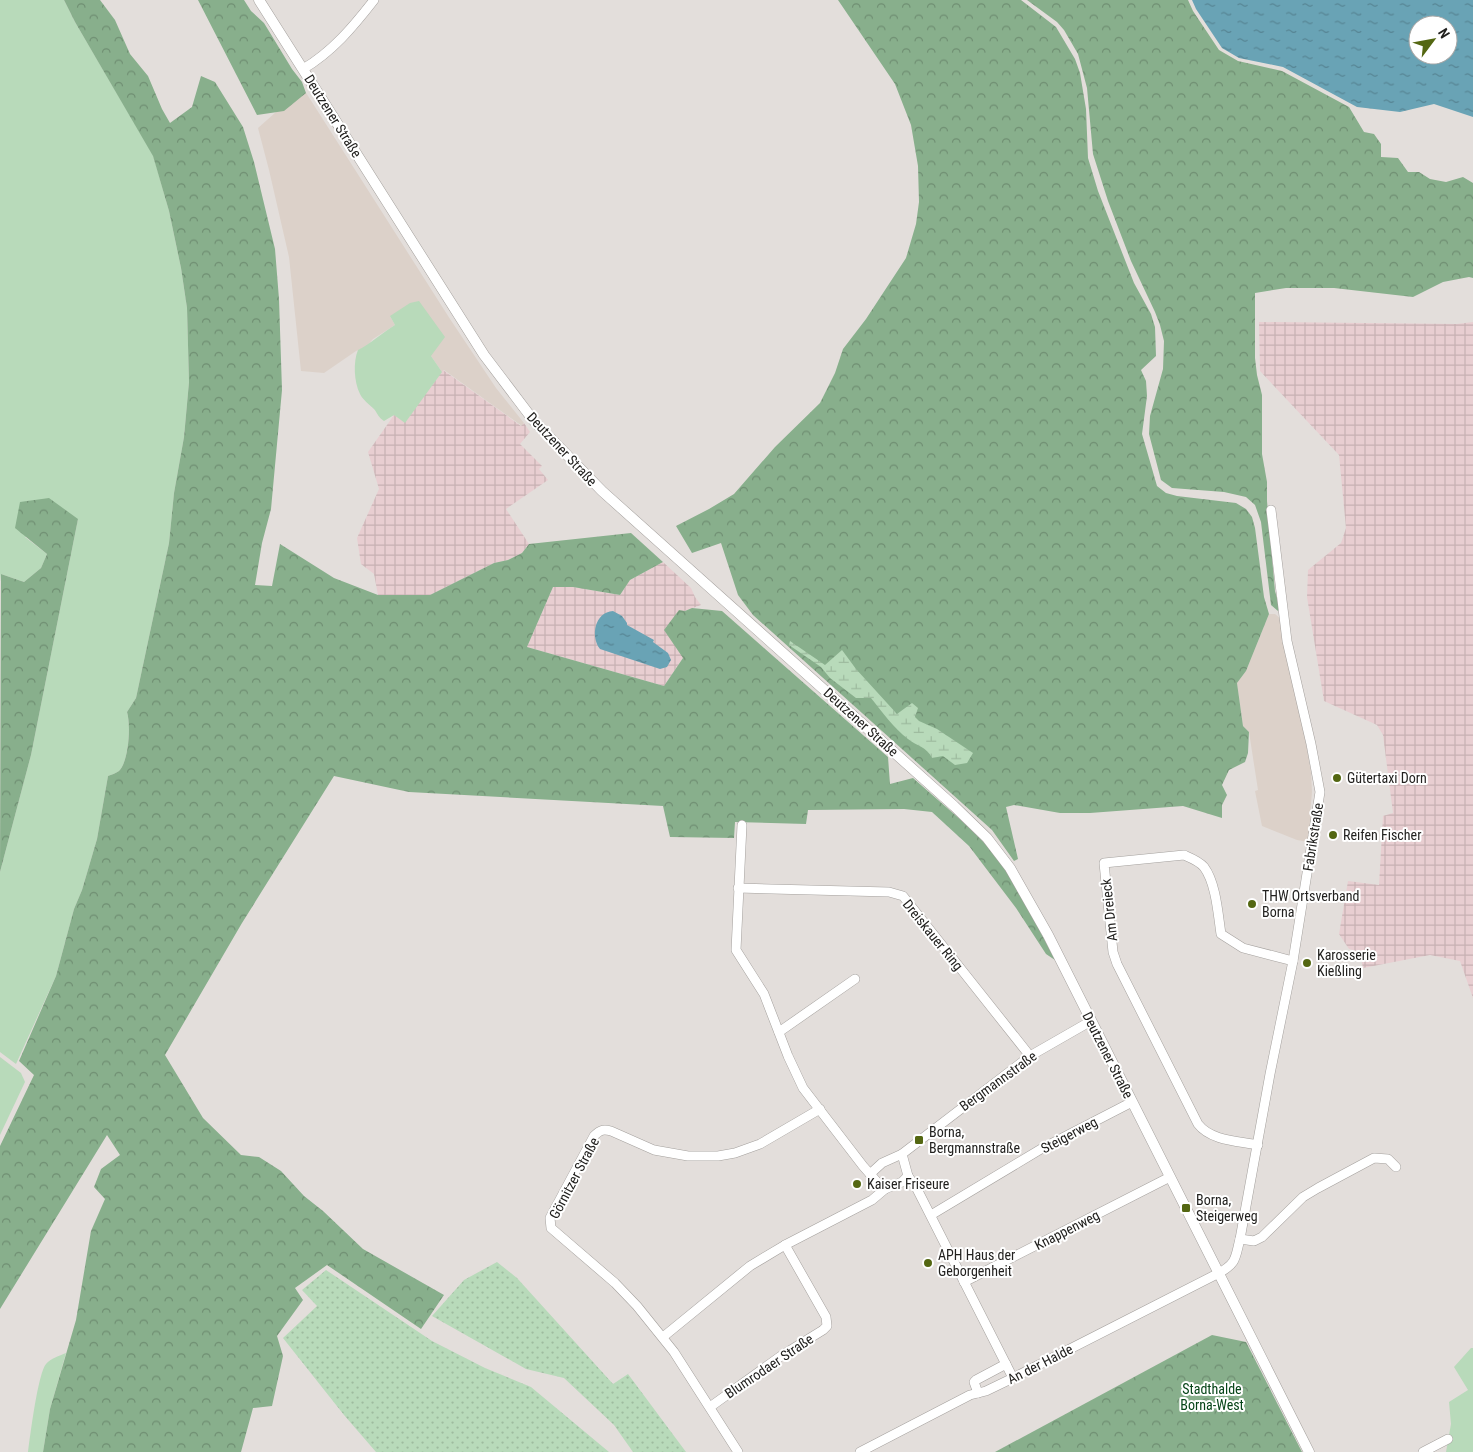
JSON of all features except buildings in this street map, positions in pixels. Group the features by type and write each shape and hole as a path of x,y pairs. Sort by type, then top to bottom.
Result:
{"main road":[{"name":"Deutzener Straße","path":"259,0 484,355 534,421 602,491 975,825 1010,868 1022,887 1091,1021 1309,1452"}],"street":[{"path":"303,70 318,61 335,45 354,26 374,0"},
{"name":"Fabrikstraße","path":"1219,1273 1234,1263 1240,1239 1293,961 1320,792 1312,744 1287,641 1271,510"},
{"path":"742,825 736,950 764,994 798,1081 870,1174 885,1189"},
{"name":"Am Dreieck","path":"1258,1144 1210,1135 1198,1124 1117,964 1113,952 1104,863 1184,854 1196,860 1204,867 1212,883 1221,934 1243,948 1293,961"},
{"name":"Dreiskauer Ring","path":"738,888 889,892 903,896 1030,1056"},
{"path":"779,1032 855,979"},
{"name":"Bergmannstraße","path":"870,1174 882,1163 902,1154 1030,1056 1091,1021"},
{"name":"Steigerweg","path":"930,1215 1041,1150 1132,1102"},
{"name":"Görnitzer Straße","path":"738,1452 663,1337 615,1283 552,1228 550,1218 598,1131 608,1130 654,1150 688,1156 718,1156 735,1153 760,1144 820,1109"},
{"path":"902,1154 908,1176 917,1189 1013,1378"},
{"path":"1240,1239 1254,1241 1262,1237 1303,1197 1374,1158 1388,1159 1396,1167"},
{"path":"663,1337 750,1266 785,1245 872,1200 885,1189 902,1182 908,1176"},
{"name":"Knappenweg","path":"964,1282 1170,1177"},
{"name":"Blumrodaer Straße","path":"710,1407 781,1356 827,1326 826,1317 785,1245"},
{"name":"An der Halde","path":"860,1452 970,1395 986,1391 1013,1378 1219,1273"},
{"path":"978,1393 974,1382 1006,1364"},
{"path":"1423,1452 1448,1439"}],"shaded area":[{"path":"303,88 450,319 496,388 524,423 522,426 444,370 442,372 431,356 390,316 395,325 373,339 366,347 356,351 324,373 301,371 289,257 258,128"},
{"path":"1259,322 1457,324 1473,322 1473,998 1460,961 1430,955 1363,968 1360,952 1349,949 1339,934 1348,881 1379,885 1383,816 1393,813 1383,735 1377,725 1324,701 1307,597 1308,570 1341,543 1346,528 1339,455 1260,371"},
{"path":"443,370 521,426 524,423 530,432 520,444 542,466 539,469 548,480 506,509 529,544 522,553 508,560 494,563 430,595 378,595 374,574 361,564 357,538 379,489 368,452 394,415 405,422"},
{"path":"663,562 691,588 701,605 685,611 683,658 664,686 527,647 553,587 573,587 620,595 630,580"},
{"path":"1269,614 1275,614 1280,618 1297,691 1311,772 1310,815 1312,817 1308,842 1297,840 1262,826 1255,791 1258,790 1249,732 1243,726 1237,683 1246,671"}],"green space":[{"path":"0,0 64,0 153,155 169,211 181,268 187,308 189,382 184,437 174,493 169,543 136,698 127,712 129,734 125,759 119,771 108,776 97,839 82,890 74,909 56,976 16,1064 0,1052 0,872 31,755 78,519 25,537 47,554 41,568 24,582 1,574 0,582"},
{"path":"64,0 100,0 115,20 130,54 148,76 170,123 192,107 201,76 215,82 243,127 254,162 275,249 279,299 282,390 271,509 262,543 255,585 272,586 280,544 334,578 378,595 430,595 494,563 508,560 522,553 529,544 631,533 663,562 630,580 620,595 573,587 553,587 527,647 664,686 683,658 664,630 679,610 685,611 692,608 722,611 888,757 890,784 913,778 970,828 998,857 1024,900 1055,960 1046,954 1016,908 969,846 932,812 904,809 808,810 806,824 735,822 734,838 670,837 663,806 409,792 334,776 242,923 165,1055 203,1118 241,1155 259,1157 281,1171 304,1196 323,1211 363,1249 444,1295 421,1329 327,1265 295,1288 303,1300 277,1336 283,1356 272,1406 253,1408 241,1452 43,1452 50,1409 76,1320 91,1231 105,1199 94,1187 101,1169 120,1155 107,1135 0,1309 0,1146 34,1075 19,1061 56,976 74,909 82,890 97,839 108,776 119,771 127,751 129,734 127,712 136,698 169,543 174,493 184,437 189,382 187,308 181,268 169,211 153,156"},
{"path":"198,0 244,0 251,11 264,23 302,82 306,93 284,111 257,115"},
{"path":"838,0 1021,0 1056,27 1075,59 1080,73 1086,109 1088,158 1098,191 1134,283 1151,314 1155,327 1156,356 1141,370 1146,381 1147,396 1142,434 1157,486 1166,493 1177,496 1236,503 1246,509 1252,517 1255,528 1264,597 1269,614 1246,671 1237,683 1243,726 1249,732 1248,753 1245,762 1229,770 1222,785 1227,795 1222,805 1222,818 1183,806 1090,813 1060,813 1014,805 1006,807 1018,859 1014,861 992,830 753,615 738,595 721,543 692,553 676,526 734,494 775,447 820,403 835,373 843,349 866,319 906,258 916,224 919,202 918,166 911,125 895,84"},
{"path":"1027,0 1188,0 1193,11 1219,50 1238,61 1282,71 1349,107 1364,132 1374,134 1381,144 1381,157 1398,158 1408,172 1419,172 1430,179 1446,182 1463,177 1473,183 1473,278 1469,277 1443,282 1413,297 1334,288 1286,288 1255,293 1255,358 1262,395 1262,454 1267,482 1275,591 1280,608 1278,611 1271,605 1261,522 1255,505 1246,497 1224,492 1172,488 1161,480 1149,434 1150,416 1163,369 1164,341 1160,325 1131,261 1108,201 1093,154 1087,88 1078,54 1057,22"},
{"path":"419,301 445,337 431,356 442,372 405,423 394,415 384,421 360,394 355,378 356,355 358,350 395,325 390,316 410,303"},
{"path":"49,498 78,519 31,755 0,872 1,574 24,582 41,568 47,554 15,528 20,502"},
{"path":"790,641 825,665 842,650 856,669 897,714 912,703 918,708 915,717 919,721 937,729 973,753 967,763 955,765 943,756 932,758 925,749 908,739 898,730 871,698 856,698 830,678 821,667 789,645"},
{"path":"0,1057 21,1073 25,1082 0,1135"},
{"path":"497,1262 517,1278 613,1384 628,1374 686,1452 633,1452 614,1425 564,1378 526,1369 432,1316 464,1280"},
{"path":"326,1270 432,1341 485,1368 531,1387 609,1452 376,1452 283,1338 317,1306 302,1290"},
{"name":"Stadthalde Borna-West","path":"1212,1335 1246,1342 1302,1452 995,1452"},
{"path":"1473,1348 1473,1452 1446,1452 1451,1424 1449,1402 1468,1390 1454,1367"},
{"path":"66,1353 50,1409 43,1452 28,1452 43,1370 50,1360"}],"water":[{"path":"1192,0 1473,0 1473,117 1434,104 1400,112 1357,107 1283,67 1239,58 1222,48"},
{"path":"613,611 622,616 627,625 654,640 653,642 668,653 671,660 667,667 660,669 600,649 595,638 598,620 607,612"}],"place":[{"name":"Gütertaxi Dorn","path":"1337,778"},
{"name":"Reifen Fischer","path":"1333,835"},
{"name":"THW Ortsverband Borna","path":"1252,904"},
{"name":"Karosserie Kießling","path":"1307,963"},
{"name":"Borna, Bergmannstraße","path":"919,1140"},
{"name":"Kaiser Friseure","path":"857,1184"},
{"name":"Borna, Steigerweg","path":"1186,1208"},
{"name":"APH Haus der Geborgenheit","path":"928,1263"}]}
